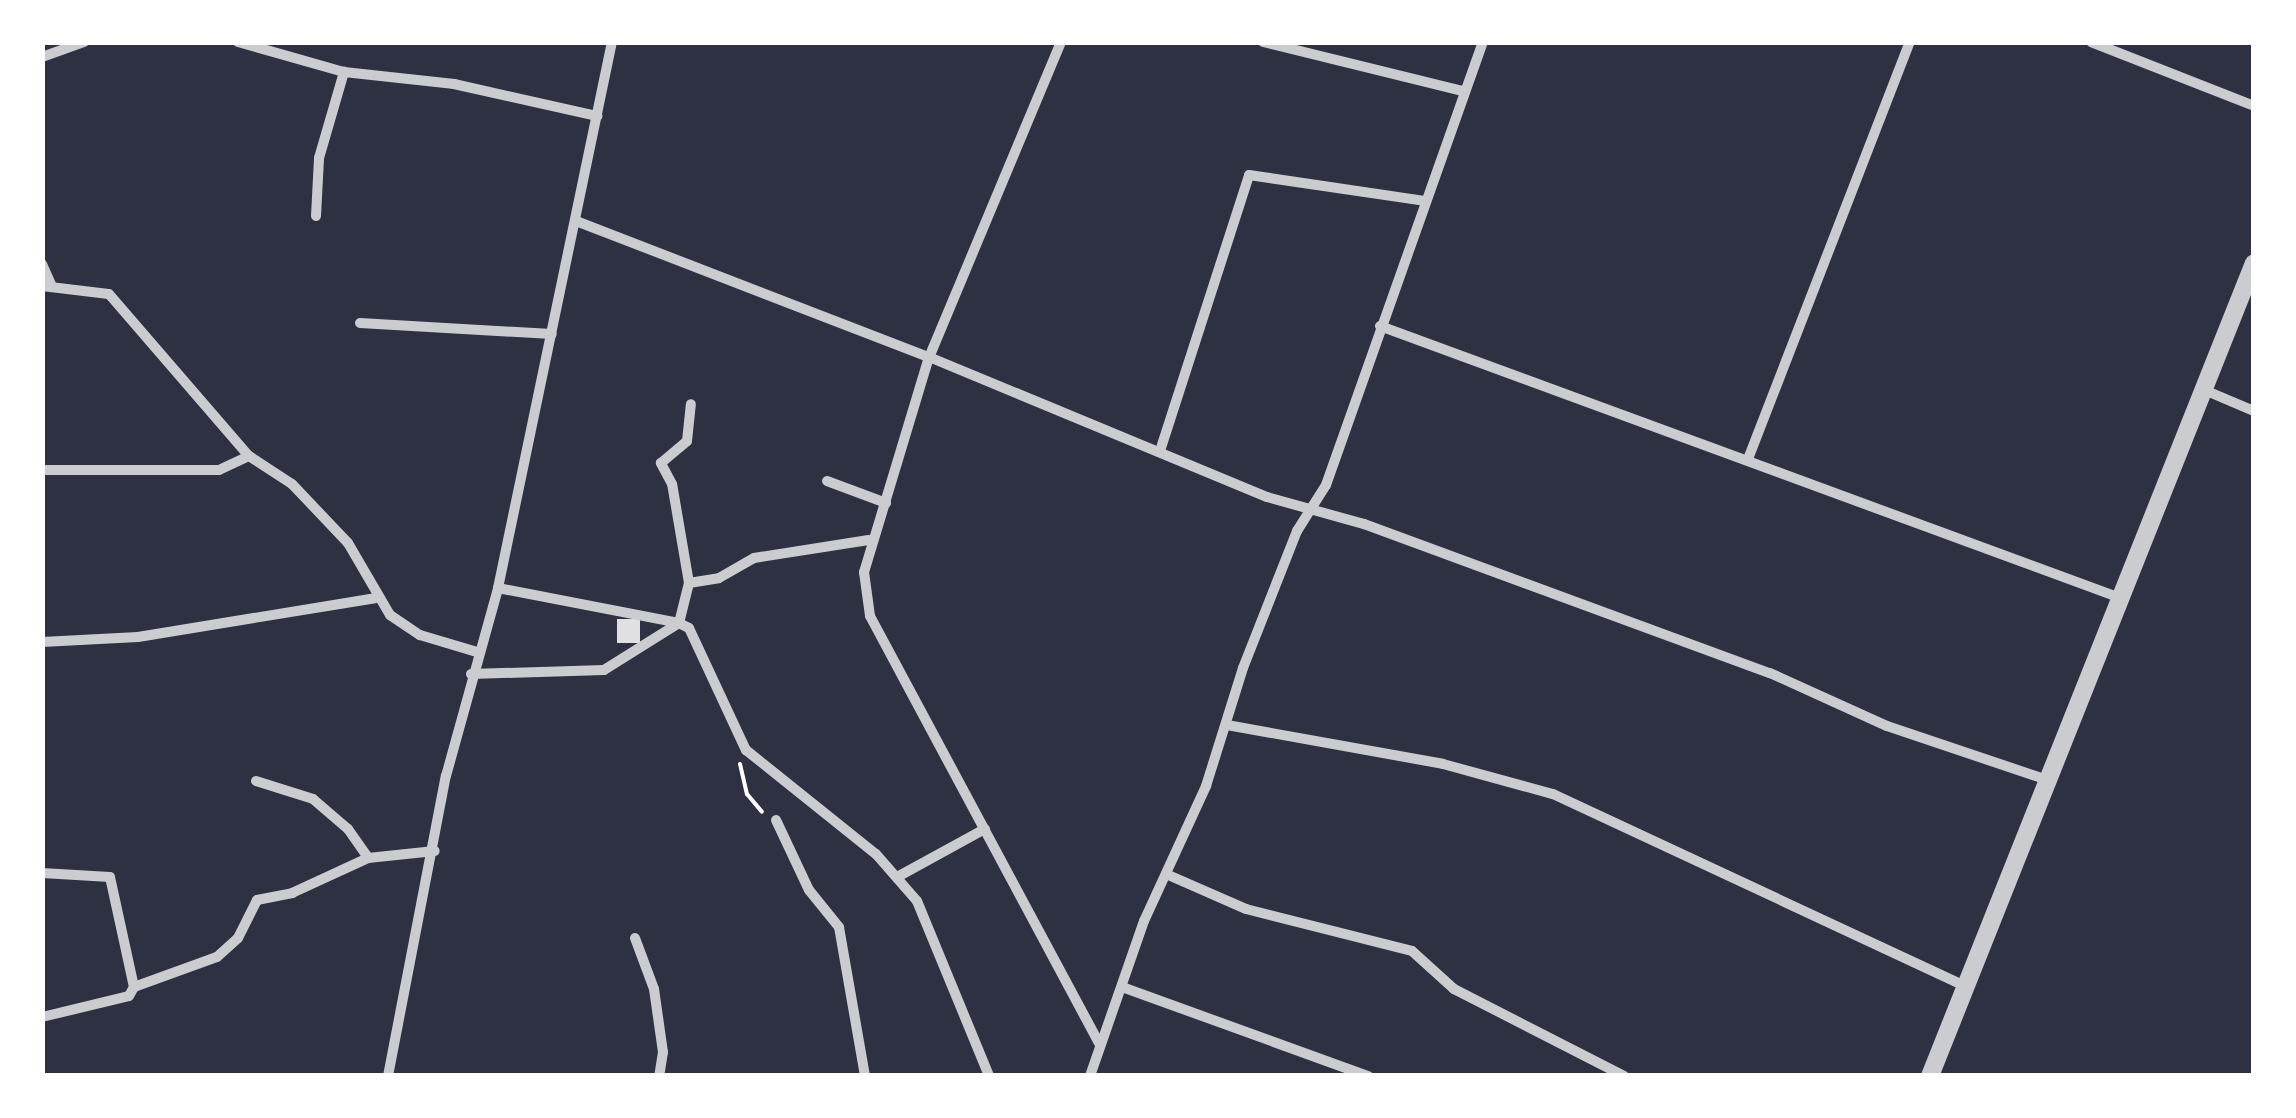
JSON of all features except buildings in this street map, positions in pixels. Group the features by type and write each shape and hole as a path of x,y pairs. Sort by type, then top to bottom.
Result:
{"street":[{"path":"42,57 84,42"},
{"path":"238,42 344,72 454,84 597,116"},
{"path":"388,1076 471,674 498,588 612,42"},
{"path":"1061,42 929,356 886,503 869,540 864,572 870,616 1099,1043"},
{"path":"1263,42 1462,91"},
{"path":"1090,1076 1099,1043 1227,725 1242,668 1311,511 1483,42"},
{"path":"1748,459 1910,42"},
{"path":"2091,42 2254,106"},
{"path":"316,216 320,158 344,72"},
{"path":"1160,451 1249,174 1426,201"},
{"path":"576,221 929,356 1311,511 1364,524 1577,601 1770,673 1887,726 2047,780"},
{"path":"1930,1076 2047,780 2124,599 2202,389 2254,263"},
{"path":"42,264 48,286 90,288 108,294 249,456 292,484 348,543 375,598 420,635 477,652"},
{"path":"360,323 552,334"},
{"path":"1380,326 2124,599"},
{"path":"2202,389 2254,410"},
{"path":"471,674 604,670 679,623 689,584 676,503 661,463 687,441 692,404"},
{"path":"42,470 220,470 249,456"},
{"path":"827,481 886,503"},
{"path":"689,584 719,578 754,558 869,540"},
{"path":"498,588 679,623 700,645 746,750 899,876 930,929 990,1076"},
{"path":"42,642 116,640 375,598"},
{"path":"1227,725 1442,764 1553,794 1966,987"},
{"path":"256,781 313,799 348,829 368,858"},
{"path":"776,820 809,890 839,927 865,1076"},
{"path":"899,876 984,829"},
{"path":"42,1018 104,1004 134,987 217,957 238,938 256,900 292,893 368,858 435,851"},
{"path":"42,872 110,877 134,987"},
{"path":"1166,874 1246,909 1412,951 1454,989 1624,1076"},
{"path":"635,938 654,989 663,1052 659,1076"},
{"path":"1122,986 1368,1076"}],"path":[{"path":"746,750 740,764 745,790 765,820 776,820"}]}
